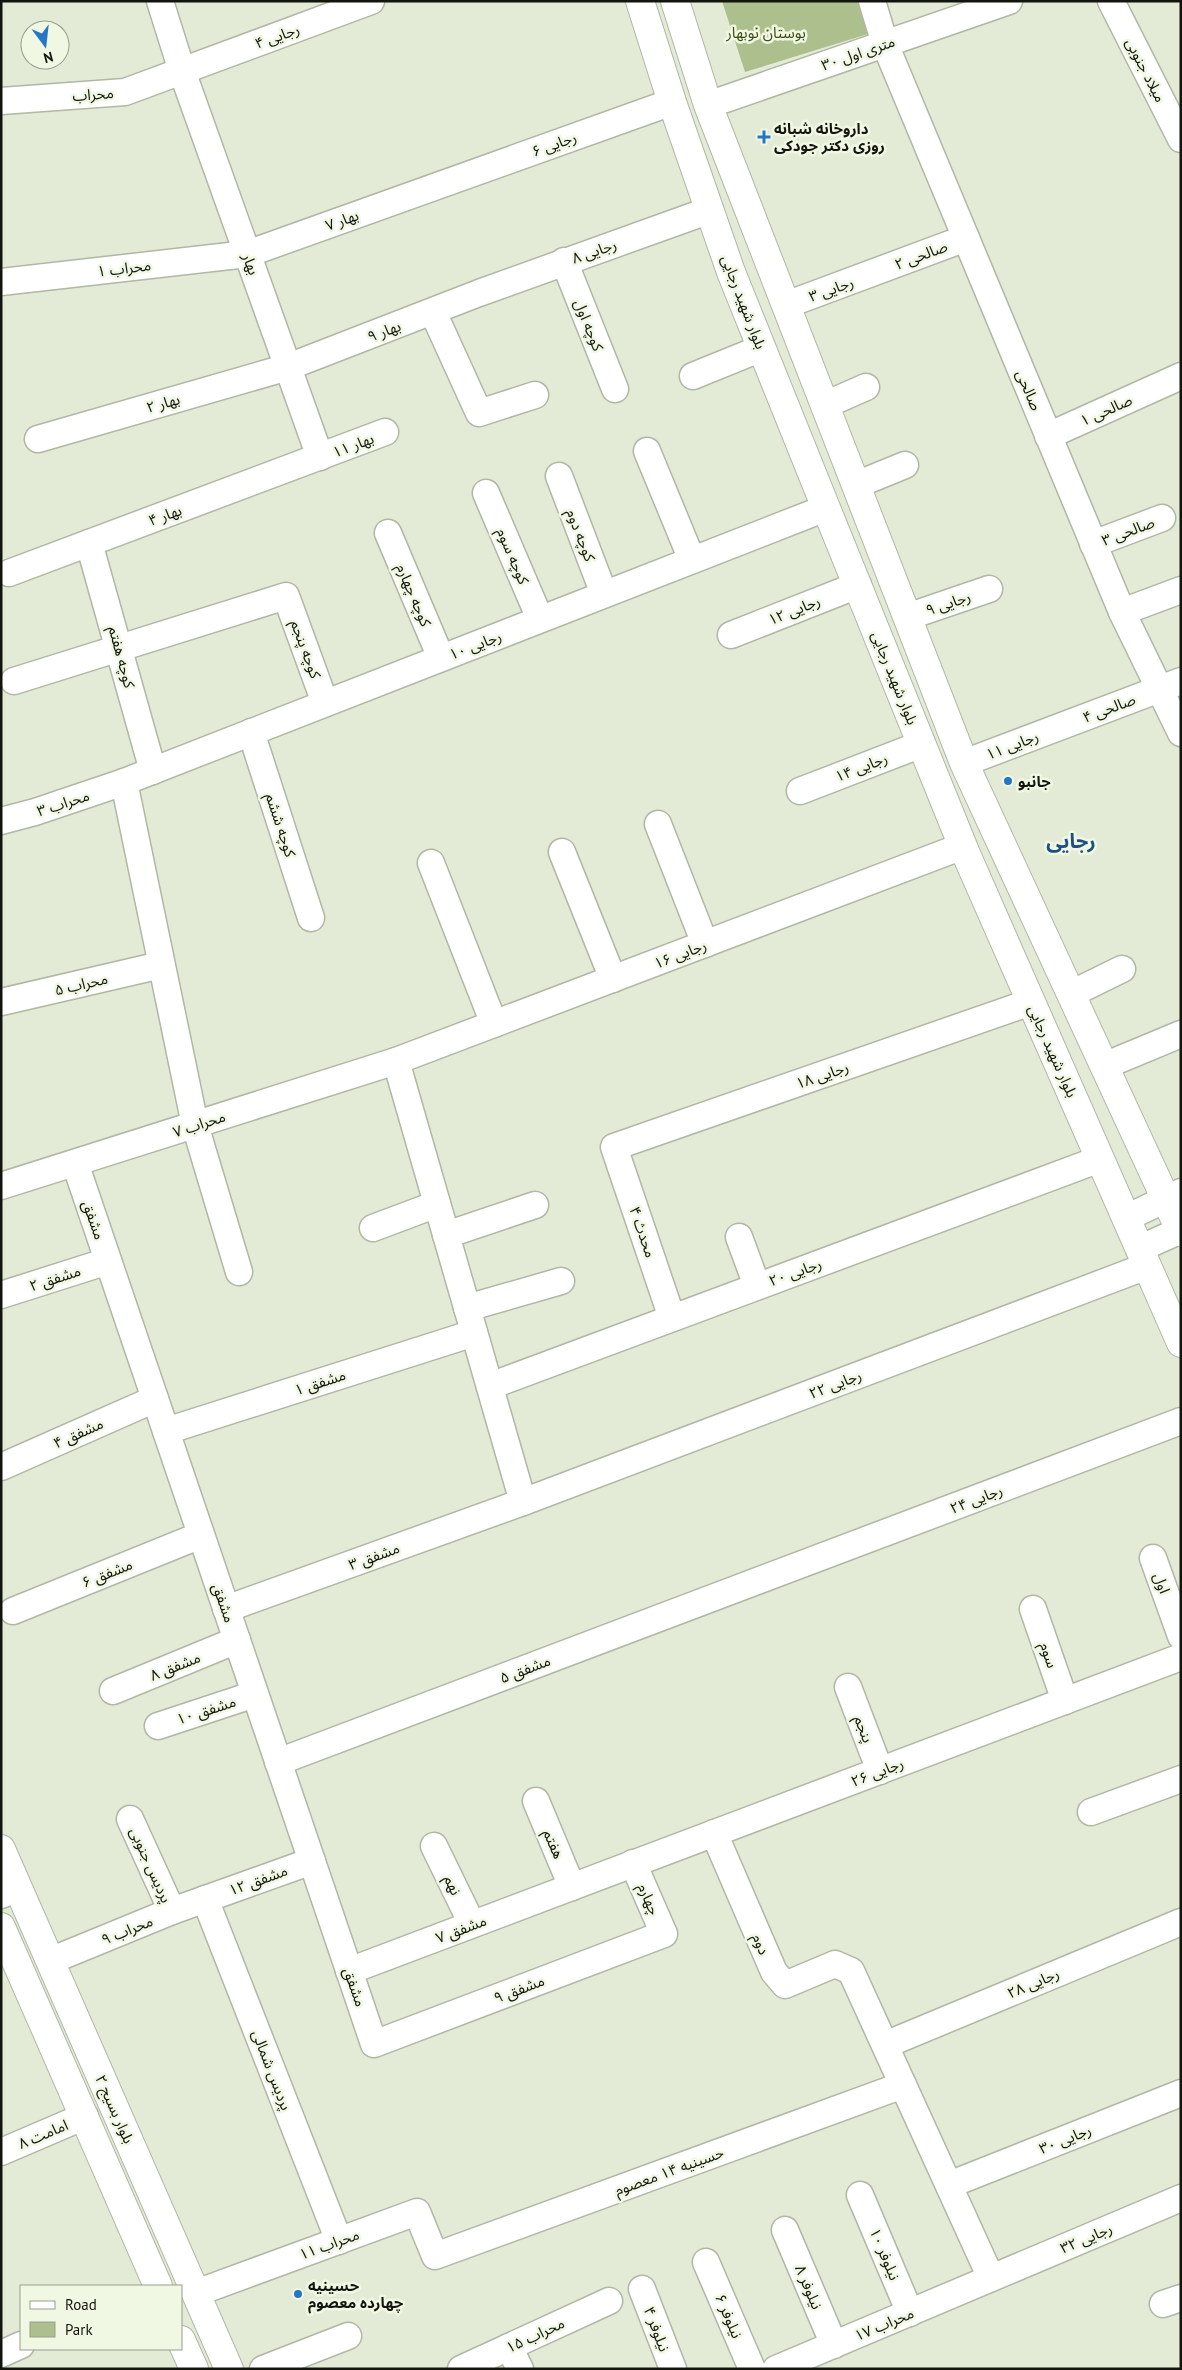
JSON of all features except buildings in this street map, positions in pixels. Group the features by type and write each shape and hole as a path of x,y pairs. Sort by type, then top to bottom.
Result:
{"main road":[{"name":"بلوار شهید رجایی","path":"640,1 672,102 731,272 826,508 963,846 1181,1343"},
{"path":"675,1 708,105 964,763 1104,1066 1173,1196 1180,1231"},
{"name":"بلوار بسیج ۲","path":"1,1849 10,1892 50,1961 229,2369"},
{"name":"بلوار بسیج ۲","path":"4,1940 84,2116 156,2285"},
{"path":"182,2342 194,2369"}],"street":[{"name":"بهار","path":"160,1 182,71 320,457"},
{"name":"رجایی ۴","path":"182,71 371,1"},
{"name":"صالحی","path":"872,1 885,44 1122,612 1170,685 1181,733"},
{"name":"۳۰ متری اول","path":"708,105 1009,1"},
{"name":"میلاد جنوبی","path":"1111,1 1181,139"},
{"name":"محراب","path":"1,100 125,92 182,71"},
{"name":"رجایی ۶","path":"436,186 672,102"},
{"name":"بهار ۷","path":"247,254 436,186"},
{"name":"رجایی ۸","path":"479,293 710,210"},
{"name":"صالحی ۲","path":"876,272 966,238"},
{"name":"محراب ۱","path":"1,282 247,254"},
{"name":"کوچه اول","path":"564,261 615,389"},
{"name":"رجایی ۳","path":"786,305 876,272"},
{"name":"بهار ۹","path":"288,367 479,293"},
{"path":"433,312 479,413 534,395"},
{"path":"693,376 762,348"},
{"name":"بهار ۲","path":"38,439 288,367"},
{"name":"صالحی ۱","path":"1048,436 1172,380"},
{"path":"825,405 866,387"},
{"name":"بهار ۱۱","path":"320,457 385,432"},
{"path":"648,451 692,560"},
{"name":"بهار ۴","path":"9,573 320,457"},
{"path":"856,485 904,465"},
{"name":"کوچه دوم","path":"559,476 604,594"},
{"name":"کوچه سوم","path":"486,493 540,619"},
{"name":"رجایی ۱۰","path":"124,782 826,508"},
{"name":"صالحی ۳","path":"1093,544 1162,518"},
{"name":"کوچه چهارم","path":"388,533 440,658"},
{"name":"کوچه هفتم","path":"89,543 120,649 152,771"},
{"name":"رجایی ۱۲","path":"731,635 858,585"},
{"name":"رجایی ۹","path":"907,617 989,589"},
{"path":"1122,612 1181,590"},
{"name":"کوچه پنجم","path":"120,649 286,596 325,703"},
{"path":"14,681 120,649"},
{"name":"صالحی ۴","path":"1060,727 1170,685"},
{"name":"رجایی ۱۱","path":"964,763 1060,727"},
{"name":"کوچه ششم","path":"251,732 311,918"},
{"name":"رجایی ۱۴","path":"800,791 922,744"},
{"path":"124,782 195,1125 239,1272"},
{"name":"محراب ۳","path":"1,821 35,812 124,782"},
{"path":"658,824 705,944"},
{"name":"رجایی ۱۶","path":"396,1062 963,846"},
{"path":"562,852 613,979"},
{"path":"431,863 494,1024"},
{"name":"محراب ۵","path":"1,1002 162,966"},
{"path":"1071,994 1122,969"},
{"name":"رجایی ۱۸","path":"614,1146 1031,1002"},
{"path":"1104,1066 1181,1034"},
{"path":"396,1062 523,1502"},
{"name":"محراب ۷","path":"1,1186 396,1062"},
{"name":"محدث ۴","path":"614,1146 672,1318"},
{"name":"رجایی ۲۰","path":"490,1386 1100,1158"},
{"name":"مشفق","path":"75,1163 374,2044"},
{"path":"1126,1218 1173,1196"},
{"path":"373,1228 437,1204"},
{"path":"446,1235 535,1205"},
{"name":"رجایی ۲۲","path":"523,1502 1143,1257 1180,1231"},
{"path":"739,1237 757,1286"},
{"name":"مشفق ۲","path":"1,1295 108,1261"},
{"path":"467,1308 561,1281"},
{"name":"مشفق ۱","path":"166,1431 474,1333"},
{"name":"مشفق ۴","path":"1,1467 155,1399"},
{"name":"رجایی ۲۴","path":"771,1576 1181,1421"},
{"name":"مشفق ۳","path":"226,1609 523,1502"},
{"name":"مشفق ۶","path":"13,1611 201,1535"},
{"name":"اول","path":"1153,1558 1181,1636"},
{"name":"مشفق ۵","path":"278,1762 771,1576"},
{"name":"سوم","path":"1033,1609 1065,1701"},
{"name":"مشفق ۸","path":"113,1691 237,1640"},
{"name":"رجایی ۲۶","path":"572,1887 1181,1657"},
{"name":"پنجم","path":"848,1687 880,1771"},
{"name":"مشفق ۱۰","path":"158,1726 255,1694"},
{"path":"1091,1812 1181,1779"},
{"name":"هفتم","path":"536,1801 572,1887"},
{"name":"پردیس جنوبی","path":"130,1819 172,1911"},
{"name":"دوم","path":"714,1833 774,1972 785,1985 835,1964 851,1972 885,2045"},
{"name":"نهم","path":"434,1846 472,1924"},
{"name":"مشفق ۱۲","path":"205,1900 312,1861"},
{"name":"چهارم","path":"633,1864 664,1934"},
{"name":"مشفق ۷","path":"349,1971 572,1887"},
{"name":"محراب ۹","path":"50,1961 172,1911 205,1900"},
{"name":"پردیس شمالی","path":"205,1900 339,2241"},
{"name":"رجایی ۲۸","path":"885,2045 1181,1922"},
{"name":"مشفق ۹","path":"374,2044 664,1934"},
{"path":"885,2045 991,2278"},
{"name":"حسینیه ۱۴ معصوم","path":"435,2256 903,2085"},
{"name":"رجایی ۳۰","path":"948,2185 1181,2093"},
{"name":"امامت ۸","path":"1,2152 84,2116"},
{"name":"نیلوفر ۱۰","path":"860,2195 910,2313"},
{"name":"رجایی ۳۲","path":"991,2278 1181,2198"},
{"name":"محراب ۱۱","path":"196,2293 417,2212 435,2256"},
{"name":"نیلوفر ۸","path":"785,2230 834,2344"},
{"name":"نیلوفر ۶","path":"706,2262 752,2369"},
{"name":"محراب ۱۷","path":"776,2369 808,2363 834,2344 991,2278"},
{"name":"نیلوفر ۴","path":"642,2289 673,2369"},
{"name":"محراب ۱۵","path":"461,2369 514,2358 609,2301"},
{"path":"263,2369 348,2336"},
{"path":"1,2354 20,2345"}],"green space":[{"name":"بوستان نوبهار","path":"722,1 858,1 868,34 745,72"}],"place":[{"name":"داروخانه شبانه روزی دکتر جودکی","path":"764,137"},
{"name":"جانبو","path":"1008,781"},
{"name":"حسینیه چهارده معصوم","path":"298,2294"}],"district":[{"name":"رجایی","path":"1071,841"}]}
